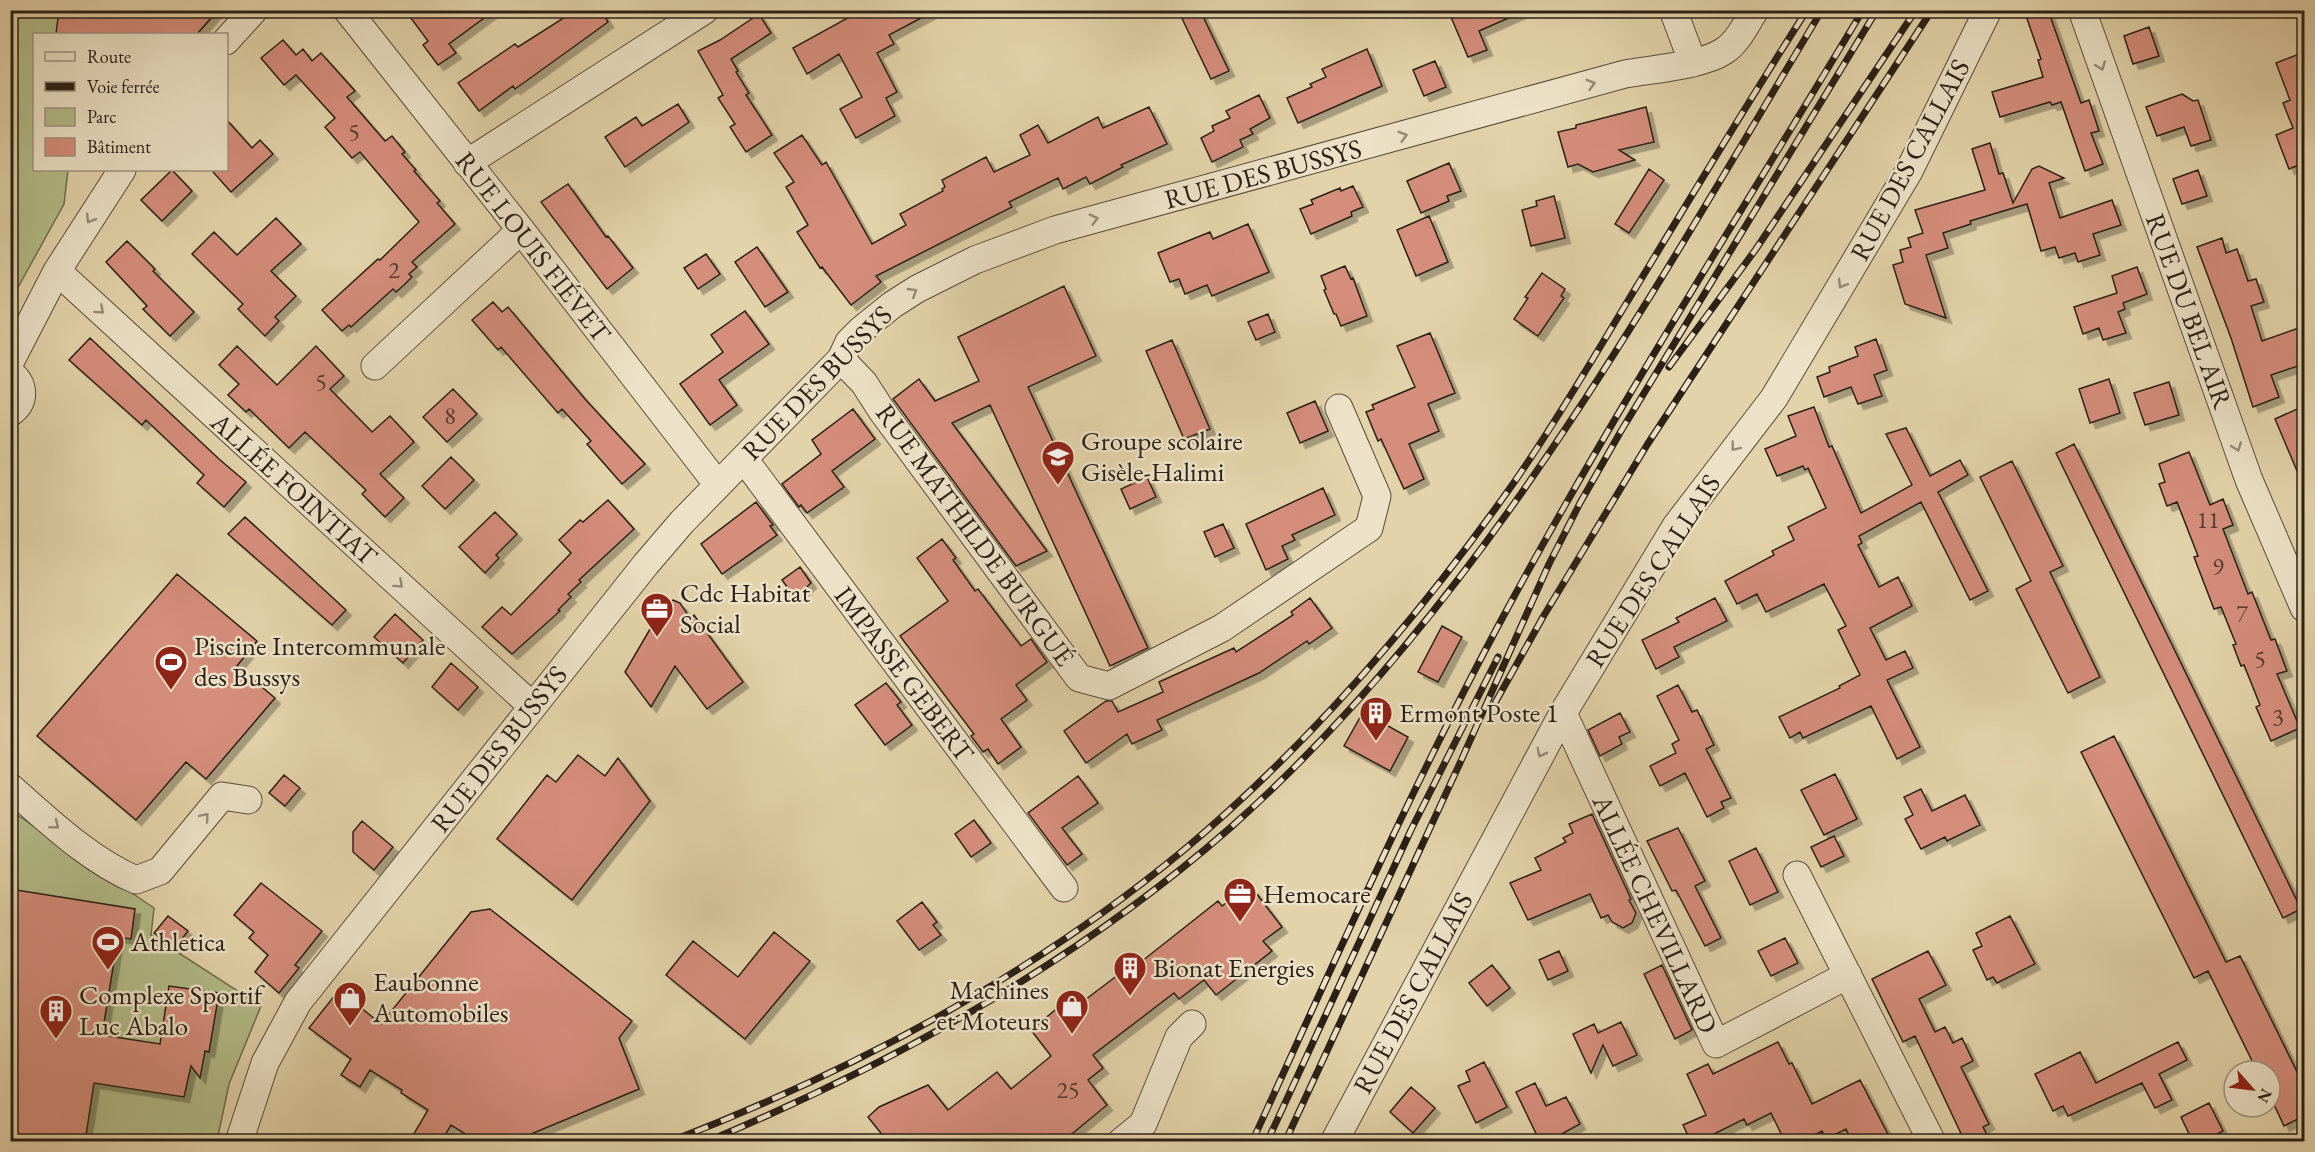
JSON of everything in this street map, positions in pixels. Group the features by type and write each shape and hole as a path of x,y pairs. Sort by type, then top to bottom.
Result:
{"street":[{"path":"228,39 254,10"},
{"name":"RUE LOUIS FIÉVET","path":"347,10 718,485"},
{"path":"466,163 705,10"},
{"path":"1672,10 1693,63"},
{"name":"RUE DES BUSSYS","path":"239,1142 265,1063 298,1002 646,564 682,522 841,359 849,342 892,304 975,260 1055,230 1625,74 1693,63 1724,51 1734,41 1755,10"},
{"name":"RUE DES CALLAIS","path":"1334,1142 1563,713 1676,526 1780,388 1909,171 1988,10"},
{"name":"RUE DU BEL AIR","path":"2082,10 2249,480 2304,608"},
{"path":"10,362 57,271 121,171"},
{"path":"375,366 520,230"},
{"name":"ALLÉE FOINTIAT","path":"57,271 532,706"},
{"name":"RUE MATHILDE BURGUÉ","path":"841,359 864,383 882,411 1079,678 1108,686 1222,628 1369,528 1377,495 1339,408"},
{"path":"10,373 19,381 22,397 19,405 10,413"},
{"name":"IMPASSE GEBERT","path":"744,459 1064,888"},
{"name":"ALLÉE CHEVILLARD","path":"1563,713 1716,1044 1848,975"},
{"path":"10,787 54,825 114,871 136,880 160,872 222,796 248,800"},
{"path":"1797,875 1932,1142"},
{"path":"1121,1142 1143,1125 1179,1037 1192,1024"}],"green space":[{"path":"11,11 218,11 198,33 33,33 33,171 68,171 64,204 11,300"},
{"name":"Athletica","path":"10,810 154,908 151,935 261,1006 229,1084 217,1141 11,1141"}],"building":[{"path":"59,10 218,10 198,33 56,33"},
{"path":"405,10 495,10 449,44 456,53 438,65 423,45 428,41"},
{"path":"576,10 601,10 608,22 515,89 513,86 479,111 458,83 515,44 518,47"},
{"path":"862,10 936,10 889,35 894,44 877,53 897,92 886,98 895,116 856,138 840,109 862,97 839,54 807,74 793,48"},
{"path":"1178,10 1200,10 1229,71 1211,79"},
{"path":"1448,10 1527,10 1479,31 1487,50 1468,57"},
{"path":"2024,10 2048,10 2081,103 2089,100 2099,131 2091,133 2103,164 2085,171 2061,102 2052,105 2050,102 2000,117 1992,92 2043,77 2038,60 2041,59"},
{"path":"759,14 771,33 731,59 749,93 746,95 772,135 746,152 730,127 735,124 718,98 723,95 698,51 720,40"},
{"path":"2149,27 2159,56 2133,64 2124,36"},
{"path":"283,40 296,55 303,49 312,61 321,53 355,91 347,97 385,141 392,136 405,152 402,154 416,170 414,171 440,201 437,203 455,224 412,262 417,267 409,274 412,277 404,285 396,292 393,289 351,327 349,325 342,331 322,310 378,259 380,260 419,222 360,152 352,158 325,127 335,118 296,75 284,85 261,58"},
{"path":"1367,49 1382,86 1298,123 1287,98 1312,87 1310,84 1326,77 1322,69"},
{"path":"2304,52 2304,163 2289,169 2276,135 2293,128 2283,103 2290,100 2276,63"},
{"path":"1435,61 1446,87 1424,96 1413,70"},
{"path":"2182,94 2193,101 2198,100 2211,140 2191,146 2184,127 2157,136 2146,107"},
{"path":"1259,95 1270,118 1250,129 1253,134 1240,140 1243,147 1212,162 1201,138 1214,131 1212,126 1230,118 1226,111"},
{"path":"678,104 689,122 625,167 605,137 636,117 642,126"},
{"path":"1149,107 1167,144 1121,165 1123,167 1090,184 1086,177 1063,189 1058,178 1009,202 1012,207 876,276 881,282 851,305 822,267 820,268 797,232 808,225 786,187 794,182 774,153 802,135 822,165 826,162 872,244 906,225 900,214 943,191 945,187 942,180 986,157 994,172 1030,155 1020,135 1038,125 1048,143 1098,117 1103,128"},
{"path":"1646,107 1654,142 1619,150 1635,160 1593,172 1578,164 1568,167 1558,132 1576,128 1576,125"},
{"path":"228,121 252,148 260,140 273,154 231,192 213,172 228,171"},
{"path":"1990,143 1999,174 2003,173 2013,203 2032,169 2039,166 2064,178 2049,183 2060,218 2112,200 2121,225 2093,234 2100,255 2078,262 2075,253 2059,258 2055,247 2041,251 2027,204 1970,221 1971,224 1943,233 1948,248 1926,255 1946,318 1905,304 1893,265 1903,262 1900,250 1911,247 1908,238 1923,233 1915,210 1985,190 1972,149"},
{"path":"1449,163 1461,191 1447,196 1449,201 1421,213 1407,181"},
{"path":"1649,169 1664,180 1629,233 1615,224"},
{"path":"2198,170 2207,196 2182,204 2173,179"},
{"path":"171,171 192,191 162,221 141,200"},
{"path":"568,184 606,237 608,236 633,268 607,289 541,202"},
{"path":"1353,186 1363,207 1351,212 1352,216 1311,234 1300,209 1313,204 1311,200 1340,188 1341,191"},
{"path":"1554,196 1565,238 1531,246 1522,210 1537,206 1536,201"},
{"path":"1429,216 1448,262 1416,276 1397,230"},
{"path":"276,218 301,244 271,271 296,296 275,317 279,321 265,336 238,309 243,304 192,254 214,232 237,255"},
{"path":"1248,224 1269,272 1212,296 1207,285 1185,294 1179,279 1170,282 1158,253 1210,232 1213,239"},
{"path":"2222,238 2226,253 2237,249 2248,281 2256,279 2264,302 2251,306 2262,341 2304,326 2304,364 2271,375 2279,397 2253,407 2231,338 2197,247"},
{"path":"127,241 194,312 170,336 143,309 147,306 106,262"},
{"path":"757,247 788,292 765,307 735,262"},
{"path":"706,254 720,274 698,289 684,268"},
{"path":"1345,266 1351,279 1353,278 1367,316 1341,326 1324,290 1326,289 1321,276"},
{"path":"2137,267 2147,294 2123,303 2125,309 2118,312 2126,333 2103,340 2099,328 2083,334 2074,307 2117,293 2112,276"},
{"path":"1542,273 1565,289 1561,296 1564,298 1538,336 1514,319 1528,298 1525,297"},
{"path":"1064,286 1096,356 1028,387 1148,648 1110,666 990,405 952,423 1047,551 1016,566 893,399 919,379 935,401 979,381 958,337"},
{"path":"493,302 502,312 508,307 585,399 645,464 622,484 587,444 591,441 562,409 558,413 501,347 498,350 472,320"},
{"path":"745,311 769,344 719,380 737,405 710,425 680,384 723,352 711,335"},
{"path":"1268,314 1275,332 1256,340 1248,322"},
{"path":"1430,333 1455,393 1428,404 1439,431 1409,444 1424,479 1404,489 1381,439 1378,441 1366,412 1374,409 1372,405 1415,387 1397,346"},
{"path":"90,338 246,482 224,507 197,483 204,475 146,420 142,425 69,360"},
{"path":"1876,339 1887,370 1874,375 1882,396 1858,404 1851,387 1824,397 1817,377 1830,372 1829,367 1858,356 1855,347"},
{"path":"1172,340 1210,429 1184,439 1146,351"},
{"path":"237,346 277,385 316,346 344,376 330,389 372,432 390,416 414,442 380,474 404,498 385,517 362,494 366,490 305,432 289,448 249,409 246,412 228,395 239,384 219,365"},
{"path":"2109,379 2120,413 2090,423 2079,389"},
{"path":"2169,382 2179,415 2145,425 2134,393"},
{"path":"453,389 477,414 447,442 423,417"},
{"path":"1315,401 1328,431 1300,443 1287,413"},
{"path":"2304,406 2304,485 2303,485 2275,419"},
{"path":"1814,407 1829,447 1832,446 1861,513 1912,485 1886,434 1906,428 1930,476 1960,460 1968,475 1938,492 1988,591 1970,600 1921,502 1859,536 1862,543 1858,545 1879,587 1898,577 1912,606 1870,628 1886,660 1905,651 1913,668 1887,680 1920,747 1897,759 1871,706 1803,738 1800,732 1790,738 1779,717 1840,688 1839,686 1860,675 1838,630 1846,626 1824,584 1766,612 1757,594 1737,604 1725,581 1774,555 1772,551 1794,540 1788,527 1826,508 1808,468 1805,470 1803,466 1777,476 1765,449 1796,436 1788,416"},
{"path":"853,409 875,439 832,471 844,487 807,513 801,505 799,507 782,484 821,454 812,440"},
{"path":"2074,444 2301,909 2283,918 2056,453"},
{"path":"2189,452 2210,505 2223,499 2233,525 2223,529 2248,594 2252,592 2271,640 2275,639 2287,671 2277,674 2300,728 2271,741 2256,707 2260,705 2244,665 2241,666 2233,645 2236,644 2221,607 2214,609 2194,557 2198,556 2177,502 2167,506 2159,484 2165,482 2159,464"},
{"path":"451,457 474,480 445,509 422,486"},
{"path":"2012,461 2063,566 2050,572 2100,677 2068,693 2016,589 2031,581 1980,477"},
{"path":"1147,477 1156,497 1130,509 1121,489"},
{"path":"1323,488 1335,515 1292,535 1295,540 1282,546 1288,559 1266,570 1246,524"},
{"path":"608,500 634,529 579,580 581,582 568,594 571,597 558,610 560,611 512,654 482,627 502,607 511,615 571,553 559,540 580,520 583,522"},
{"path":"756,502 773,525 770,526 777,535 722,574 701,544"},
{"path":"495,512 517,534 496,555 499,558 485,573 459,547"},
{"path":"245,517 346,610 332,625 228,534"},
{"path":"1223,524 1234,548 1215,557 1204,532"},
{"path":"942,539 956,558 953,560 975,591 978,589 1021,646 1031,639 1047,662 1016,685 1027,700 1001,719 1021,747 998,764 988,749 983,752 971,736 974,734 900,636 948,601 917,558"},
{"path":"800,567 811,583 795,598 782,580"},
{"name":"Piscine Intercommunale des Bussys","path":"177,574 257,641 237,666 275,698 206,779 186,762 136,820 37,736"},
{"path":"1310,598 1332,628 1309,644 1307,641 1259,673 1157,720 1162,730 1132,744 1127,734 1086,763 1064,731 1106,701 1112,701 1118,712 1163,692 1159,682 1234,648 1236,652 1293,615 1291,612"},
{"path":"1715,598 1727,621 1674,647 1679,657 1656,669 1642,640 1679,622 1676,618"},
{"path":"673,600 680,603 690,618 694,615 743,682 707,709 675,666 651,707 625,672 664,605"},
{"path":"395,614 423,640 403,663 374,637"},
{"path":"1442,626 1462,637 1438,682 1418,672"},
{"path":"451,663 478,687 458,710 432,687"},
{"path":"886,683 901,702 897,705 912,725 885,745 855,705"},
{"path":"1678,685 1692,712 1697,710 1714,745 1706,749 1731,798 1721,802 1724,808 1707,817 1685,773 1660,786 1650,766 1676,753 1672,744 1679,740 1657,696"},
{"name":"Ermont Poste 1","path":"1363,712 1408,737 1390,771 1344,746"},
{"path":"1620,713 1630,732 1619,737 1622,744 1600,756 1588,730"},
{"path":"2114,736 2226,962 2240,956 2304,1086 2304,1116 2284,1126 2281,1119 2282,1059 2251,1059 2208,971 2194,978 2081,752"},
{"path":"578,755 605,776 618,758 650,801 572,900 497,839 547,775 556,782"},
{"path":"1835,774 1857,819 1824,835 1801,790"},
{"path":"284,775 300,788 285,806 269,793"},
{"path":"1078,776 1098,803 1062,828 1082,854 1067,865 1028,813"},
{"path":"1921,789 1932,811 1965,795 1980,825 1947,841 1945,837 1921,849 1905,819 1913,815 1904,797"},
{"path":"1592,814 1631,899 1629,900 1636,913 1632,923 1623,928 1612,922 1608,915 1601,918 1590,894 1528,920 1510,883 1541,870 1535,858 1566,842 1563,838 1573,833 1569,824"},
{"path":"974,820 991,843 971,857 955,834"},
{"path":"362,821 393,847 374,870 353,852 353,832"},
{"path":"1678,828 1705,881 1695,886 1721,938 1705,946 1676,890 1672,891 1647,841"},
{"path":"1834,836 1844,856 1821,867 1811,847"},
{"path":"1756,848 1778,892 1750,905 1729,861"},
{"path":"261,883 322,931 295,965 299,968 279,993 255,972 268,955 249,938 254,932 234,915"},
{"name":"Complexe Sportif Luc Abalo","path":"10,889 135,909 131,939 118,937 102,1035 160,1044 169,986 219,993 209,1052 205,1051 200,1078 191,1066 184,1097 94,1083 85,1142 10,1142"},
{"path":"1253,889 1282,927 1263,941 1272,951 1216,995 1204,980 1179,999 1174,993 1093,1055 1103,1068 1088,1080 1107,1105 1062,1142 888,1142 868,1117 879,1107 928,1085 948,1110 997,1072 1011,1089 1051,1056 1031,1030 1066,1001 1073,1009 1135,962 1137,965 1218,901 1222,906 1234,897 1237,902"},
{"path":"922,902 937,922 933,925 941,935 919,950 897,921"},
{"path":"490,909 632,1021 619,1038 639,1089 512,1142 478,1142 451,1125 441,1142 409,1142 428,1110 370,1070 360,1087 341,1075 351,1059 309,1028 339,990 381,1024 471,912"},
{"path":"168,916 188,931 175,948 154,933"},
{"path":"2010,916 2035,964 1997,983 1993,977 1987,980 1973,950 1982,946 1976,933"},
{"path":"774,932 810,961 745,1039 666,975 693,941 738,977"},
{"path":"1785,938 1798,963 1771,976 1758,951"},
{"path":"1559,951 1568,971 1548,980 1539,960"},
{"path":"1928,951 1946,985 1919,999 1935,1032 1945,1027 1953,1043 1962,1038 1973,1061 1961,1067 1989,1124 1983,1127 1991,1142 1965,1142 1915,1036 1903,1042 1872,979"},
{"path":"1492,965 1510,988 1487,1006 1469,983"},
{"path":"1662,965 1692,1030 1675,1039 1644,974"},
{"path":"1621,1022 1637,1055 1613,1066 1603,1045 1591,1073 1573,1034 1594,1024 1598,1033"},
{"path":"1778,1042 1789,1064 1792,1063 1812,1104 1860,1080 1892,1142 1852,1142 1846,1129 1826,1139 1822,1131 1800,1142 1785,1142 1771,1113 1747,1125 1744,1119 1698,1142 1691,1142 1683,1125 1706,1115 1687,1074 1708,1064 1713,1074"},
{"path":"2178,1042 2187,1060 2159,1074 2172,1100 2155,1108 2142,1083 2068,1116 2063,1106 2053,1111 2035,1074 2080,1052 2096,1083"},
{"path":"1484,1062 1507,1107 1476,1123 1458,1086 1470,1081 1466,1071"},
{"path":"1535,1083 1546,1106 1566,1097 1580,1124 1547,1142 1540,1142 1516,1092"},
{"path":"1411,1087 1435,1108 1413,1133 1390,1112"},
{"path":"2209,1103 2223,1131 2202,1142 2193,1142 2181,1117"}],"railway":[{"path":"669,1142 806,1084 939,1016 1003,978 1066,938 1127,895 1185,849 1276,766 1320,722 1402,629 1441,581 1515,481 1574,391 1807,10"},
{"path":"706,1142 846,1079 914,1044 1046,966 1110,923 1171,877 1230,828 1321,740 1405,646 1483,546 1556,442 1693,227 1822,10"},
{"path":"1252,1142 1401,818 1497,628 1630,394 1863,10"},
{"path":"1285,1142 1549,564 1580,503 1621,431 1877,10"},
{"path":"1669,367 1756,249 1916,10"},
{"path":"1495,703 1543,617 1647,445 1932,10"},
{"path":"1267,1142 1411,830 1498,657"}],"place":[{"name":"Groupe scolaire Gisèle-Halimi","path":"1058,486"},
{"name":"Cdc Habitat Social","path":"657,638"},
{"name":"Piscine Intercommunale des Bussys","path":"171,691"},
{"name":"Ermont Poste 1","path":"1376,742"},
{"name":"Hemocare","path":"1240,923"},
{"name":"Athletica","path":"108,971"},
{"name":"Bionat Energies","path":"1130,997"},
{"name":"Eaubonne Automobiles","path":"350,1027"},
{"name":"Machines et Moteurs","path":"1072,1035"},
{"name":"Complexe Sportif Luc Abalo","path":"56,1040"}]}
